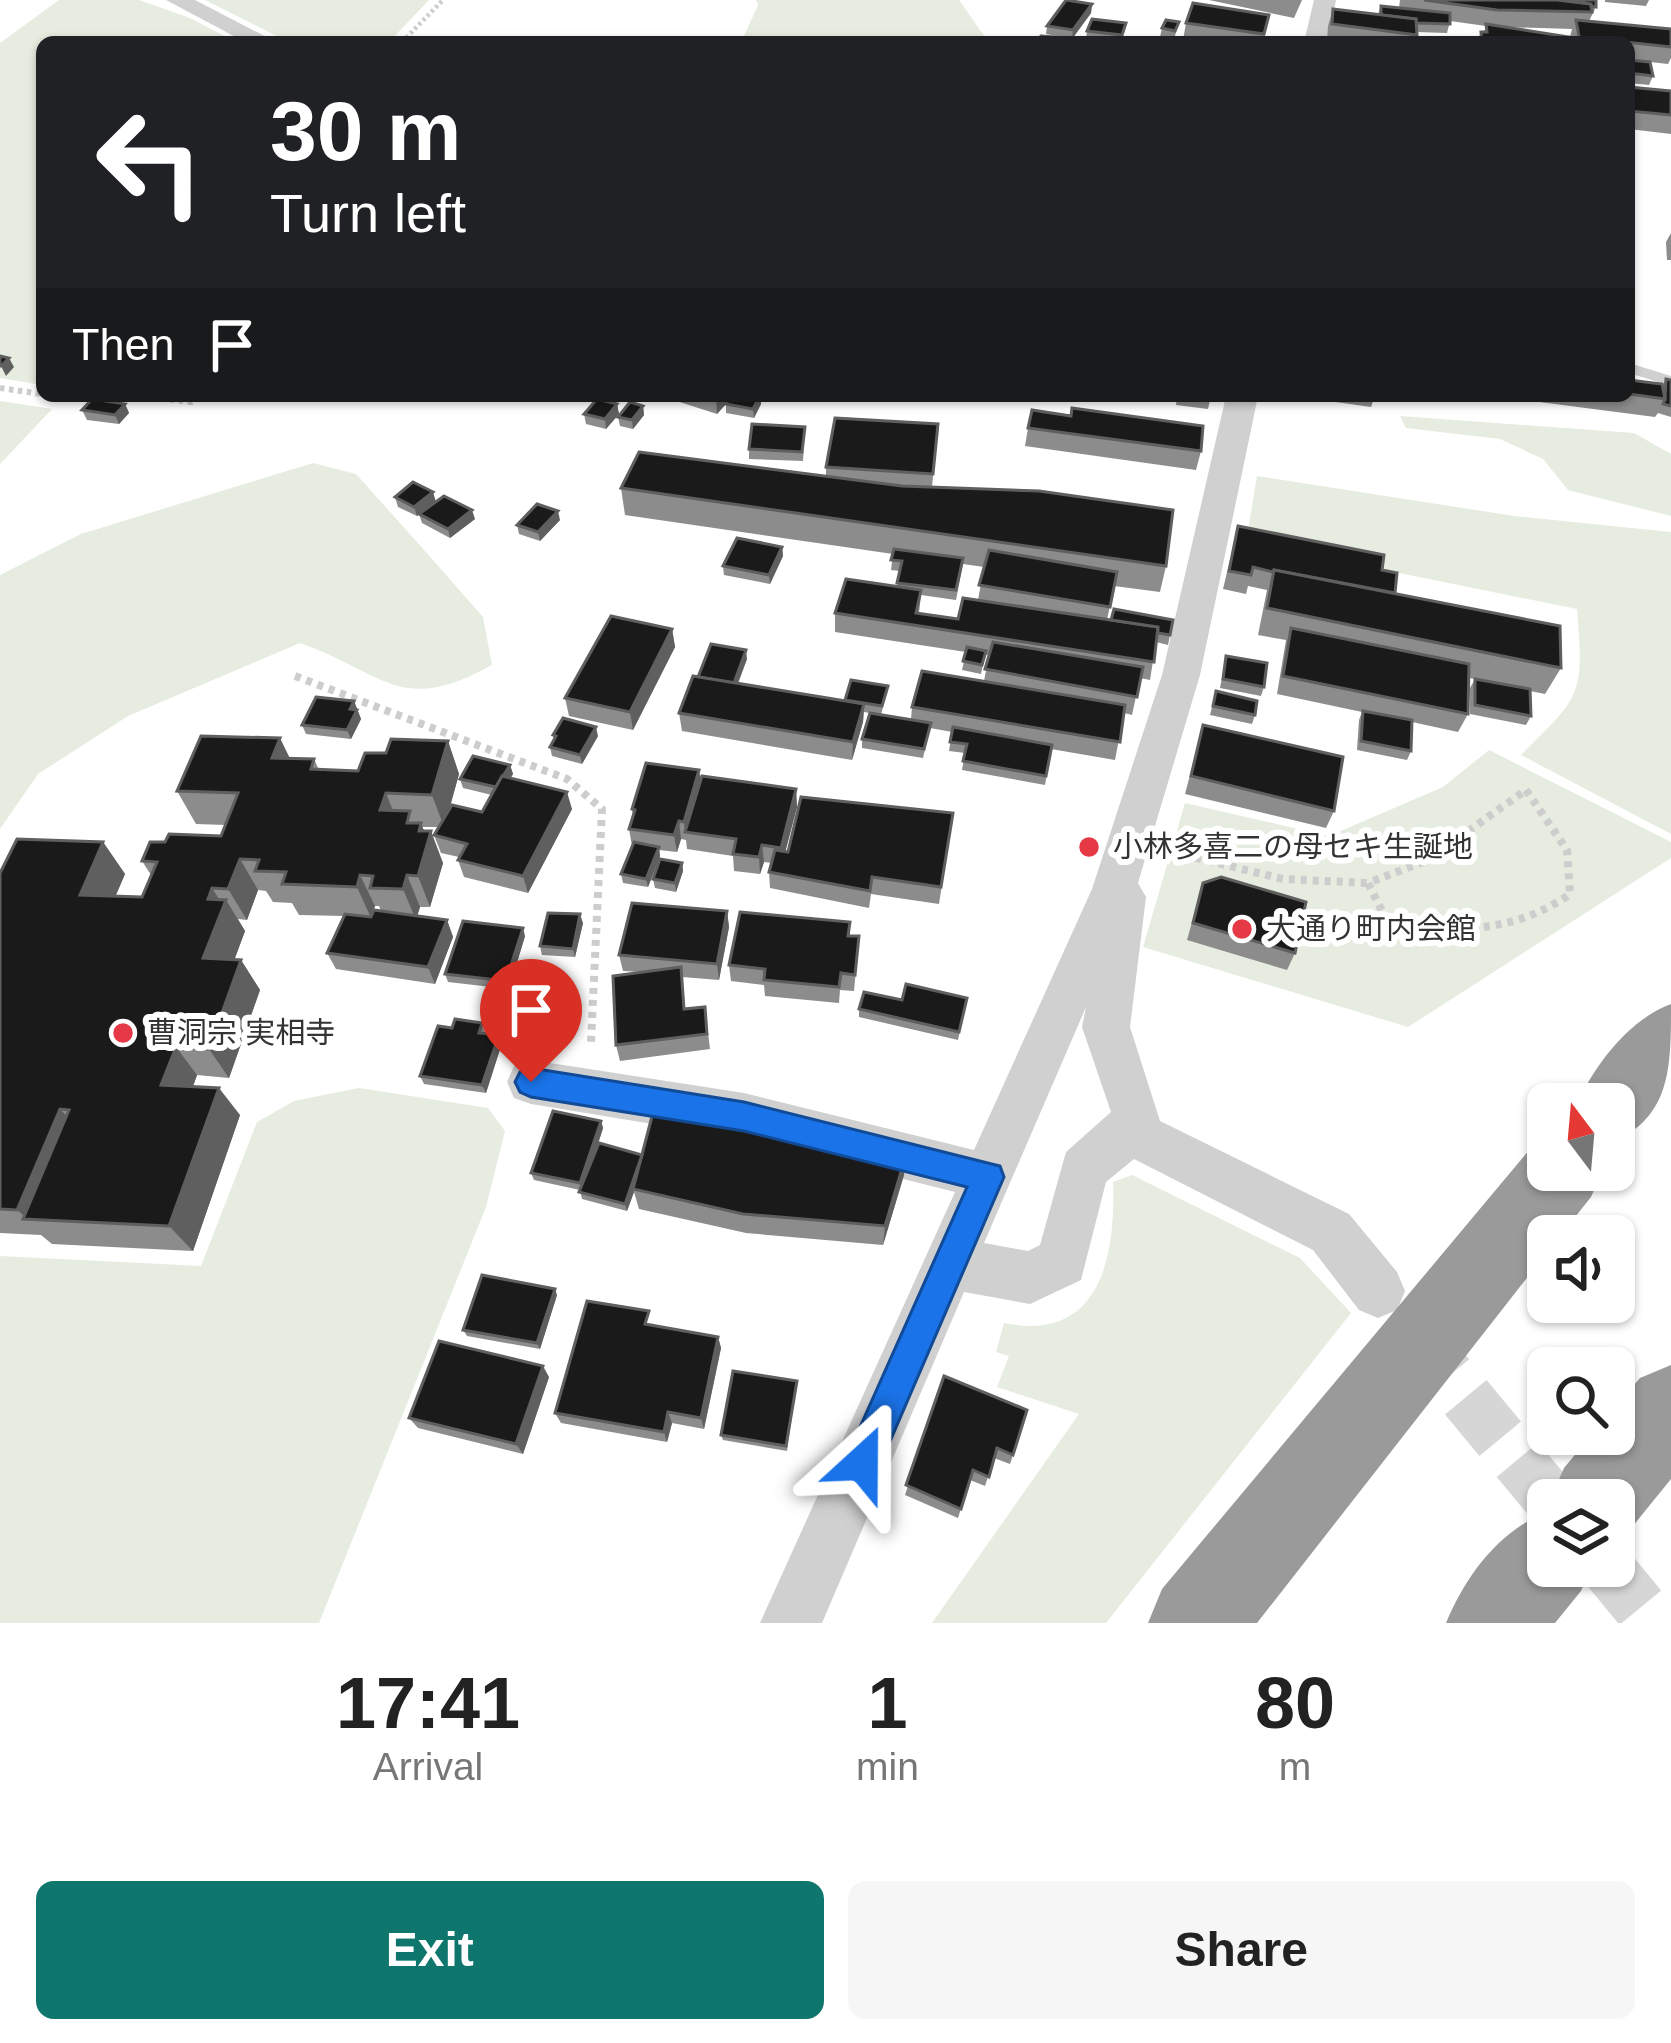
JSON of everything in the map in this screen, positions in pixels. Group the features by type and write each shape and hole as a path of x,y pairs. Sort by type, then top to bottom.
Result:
{"highway":[{"path":"1634,1083 1671,1037"},
{"path":"1196,1623 1546,1191"},
{"path":"1613,1479 1671,1409"},
{"path":"1494,1623 1527,1583"}],"street":[{"path":"177,0 252,36"},
{"path":"1317,36 1325,0"},
{"path":"791,1623 1114,890 1181,675 1241,402"},
{"path":"1166,529 1213,534"},
{"path":"950,1263 1030,1277 1062,1262 1084,1168 1137,1117 1106,1027 1129,844"},
{"path":"531,1082 744,1116 988,1177"},
{"path":"1127,1130 1330,1232 1378,1291"}],"lane":[{"path":"1635,370 1671,381"}],"path":[{"path":"408,36 443,0"},
{"path":"0,388 36,393"},
{"path":"295,676 567,779 602,809 588,1091"},
{"path":"1129,844 1284,878 1390,878 1425,860 1526,790 1559,828 1575,868 1570,894 1538,920 1502,929 1391,929 1367,881"}],"shaded area":[{"path":"59,0 139,0 224,36 36,36 36,384 0,378 0,43"},
{"path":"205,0 429,0 395,36 277,36"},
{"path":"756,0 959,0 984,36 744,36"},
{"path":"0,401 52,409 0,464"},
{"path":"1400,416 1634,433 1671,454 1671,516 1568,490 1543,459 1500,439 1406,428"},
{"path":"313,463 356,474 425,551 483,617 492,665 461,680 413,689 300,643 128,716 38,774 0,829 0,575 81,534"},
{"path":"1257,476 1514,516 1671,532 1671,834 1521,755 1556,719 1574,692 1580,660 1577,609 1246,542"},
{"path":"1489,750 1671,842 1671,858 1408,1027 1143,947 1185,803 1329,836 1443,787"},
{"path":"359,1088 488,1108 505,1131 486,1207 319,1623 0,1623 0,1256 201,1266 257,1122 294,1101"},
{"path":"1132,1175 1300,1258 1351,1313 1106,1623 932,1623 1079,1414 997,1387 1009,1356 996,1352 1004,1323 1036,1326 1062,1320 1081,1307 1105,1265 1113,1182"}],"building":[{"path":"1066,0 1092,4 1073,30 1047,26"},
{"path":"1424,0 1557,0 1591,4 1592,12 1497,10"},
{"path":"1193,3 1269,15 1264,34 1186,23"},
{"path":"1381,6 1450,13 1450,24 1381,15"},
{"path":"1333,9 1416,19 1417,35 1332,24"},
{"path":"1092,19 1126,23 1122,35 1087,31"},
{"path":"1166,20 1179,22 1175,31 1162,28"},
{"path":"1576,20 1671,29 1671,47 1635,43 1635,36 1579,36"},
{"path":"1486,24 1562,36 1481,36 1487,32"},
{"path":"1635,61 1650,62 1653,76 1635,74"},
{"path":"1635,88 1671,91 1671,115 1635,112"},
{"path":"1666,379 1671,380 1671,406 1663,404"},
{"path":"1635,381 1662,384 1665,399 1635,395"},
{"path":"89,402 125,404 115,415 82,410"},
{"path":"594,402 617,404 605,419 584,414"},
{"path":"630,402 643,406 632,420 618,417"},
{"path":"727,402 757,402 753,409"},
{"path":"1072,408 1203,426 1201,451 1028,428 1032,410 1071,416"},
{"path":"835,418 938,424 933,474 826,467"},
{"path":"752,424 805,427 802,452 749,449"},
{"path":"639,452 902,486 1039,491 1173,510 1166,566 621,488"},
{"path":"413,482 433,492 414,507 395,497"},
{"path":"444,496 472,510 448,529 419,514"},
{"path":"537,504 558,511 538,532 517,525"},
{"path":"1238,526 1384,555 1382,570 1397,573 1395,593 1253,567 1251,575 1229,571"},
{"path":"737,538 782,547 769,575 723,566"},
{"path":"894,549 963,558 956,590 897,583 902,561 891,560"},
{"path":"989,550 1117,572 1110,607 979,585"},
{"path":"1274,570 1560,626 1561,668 1267,608"},
{"path":"846,579 921,590 916,613 958,619 963,598 1158,627 1154,662 835,613"},
{"path":"1114,609 1173,620 1170,635 1158,633 1158,627 1111,620"},
{"path":"611,616 672,629 630,712 565,698"},
{"path":"1291,628 1469,664 1468,714 1283,676"},
{"path":"993,642 1143,667 1137,697 985,669"},
{"path":"711,644 746,650 734,683 698,677"},
{"path":"967,647 986,651 982,665 963,661"},
{"path":"1226,656 1267,663 1264,687 1223,679"},
{"path":"922,671 1125,705 1120,742 912,707"},
{"path":"693,676 864,704 853,742 679,713"},
{"path":"1475,679 1530,689 1531,716 1475,705"},
{"path":"851,680 888,686 882,706 845,700"},
{"path":"1216,691 1257,701 1255,715 1213,706"},
{"path":"316,697 354,701 350,709 357,710 347,730 302,725"},
{"path":"1363,711 1412,720 1411,751 1361,741"},
{"path":"870,713 931,723 924,749 862,739"},
{"path":"563,718 596,727 580,755 550,747"},
{"path":"1203,725 1343,757 1334,811 1191,776"},
{"path":"953,727 1052,745 1046,776 963,761 967,744 950,742"},
{"name":"曹洞宗 実相寺","path":"201,736 280,738 272,758 314,759 311,769 358,771 365,753 386,753 391,739 448,741 432,795 386,793 380,810 410,811 407,823 421,823 419,831 431,831 418,876 407,875 403,889 370,888 373,876 360,875 357,887 282,884 286,872 255,871 259,860 240,859 228,889 212,888 208,899 226,900 203,958 241,960 209,1049 176,1047 161,1085 219,1088 169,1226 23,1219 69,1110 60,1109 17,1210 0,1209 0,873 17,839 103,842 80,895 142,897 157,862 142,861 150,842 165,842 169,834 221,836 238,793 177,791"},
{"path":"473,756 510,765 496,787 460,779"},
{"path":"646,763 699,770 684,822 679,821 674,835 629,829"},
{"path":"502,776 567,792 523,876 458,860 467,844 434,835 452,805 482,812"},
{"path":"702,776 796,789 781,848 762,845 759,857 733,854 736,839 685,832"},
{"path":"801,797 953,813 941,887 872,877 870,891 769,872 775,850 788,852"},
{"path":"634,842 659,847 646,879 621,874"},
{"path":"660,859 682,863 675,883 653,879"},
{"name":"大通り町内会館","path":"1221,877 1306,902 1295,953 1193,923 1203,883"},
{"path":"632,903 727,911 717,964 619,955"},
{"path":"374,910 447,920 428,967 327,953 345,914 371,917"},
{"path":"740,912 850,922 848,936 859,936 855,975 841,973 839,987 764,980 765,969 729,965"},
{"path":"548,913 580,914 573,949 540,946"},
{"path":"463,921 523,928 506,981 445,974"},
{"path":"681,967 684,1009 705,1007 707,1034 616,1045 613,976"},
{"path":"906,984 967,998 959,1032 859,1009 864,992 902,1000"},
{"path":"455,1019 482,1023 479,1033 499,1035 482,1085 420,1076 438,1026 452,1028"},
{"path":"656,1101 906,1155 885,1226 743,1214 633,1189"},
{"path":"553,1111 601,1121 580,1183 531,1173"},
{"path":"599,1143 642,1155 625,1204 579,1192"},
{"path":"482,1275 555,1289 537,1343 463,1330"},
{"path":"587,1301 649,1311 645,1324 718,1337 701,1418 668,1412 664,1432 555,1413"},
{"path":"439,1341 543,1366 516,1444 409,1418"},
{"path":"733,1371 797,1381 786,1446 721,1435"},
{"path":"944,1376 1027,1410 1013,1455 997,1448 989,1477 973,1470 961,1509 906,1485"}],"tunnel":[{"path":"1414,1335 1534,1479"},
{"path":"1623,1587 1653,1623"}],"place":[{"name":"小林多喜二の母セキ生誕地","path":"1089,847"},
{"name":"大通り町内会館","path":"1242,929"},
{"name":"曹洞宗 実相寺","path":"123,1033"}],"route":[{"path":"531,1082 744,1116 988,1177 862,1463"}]}
